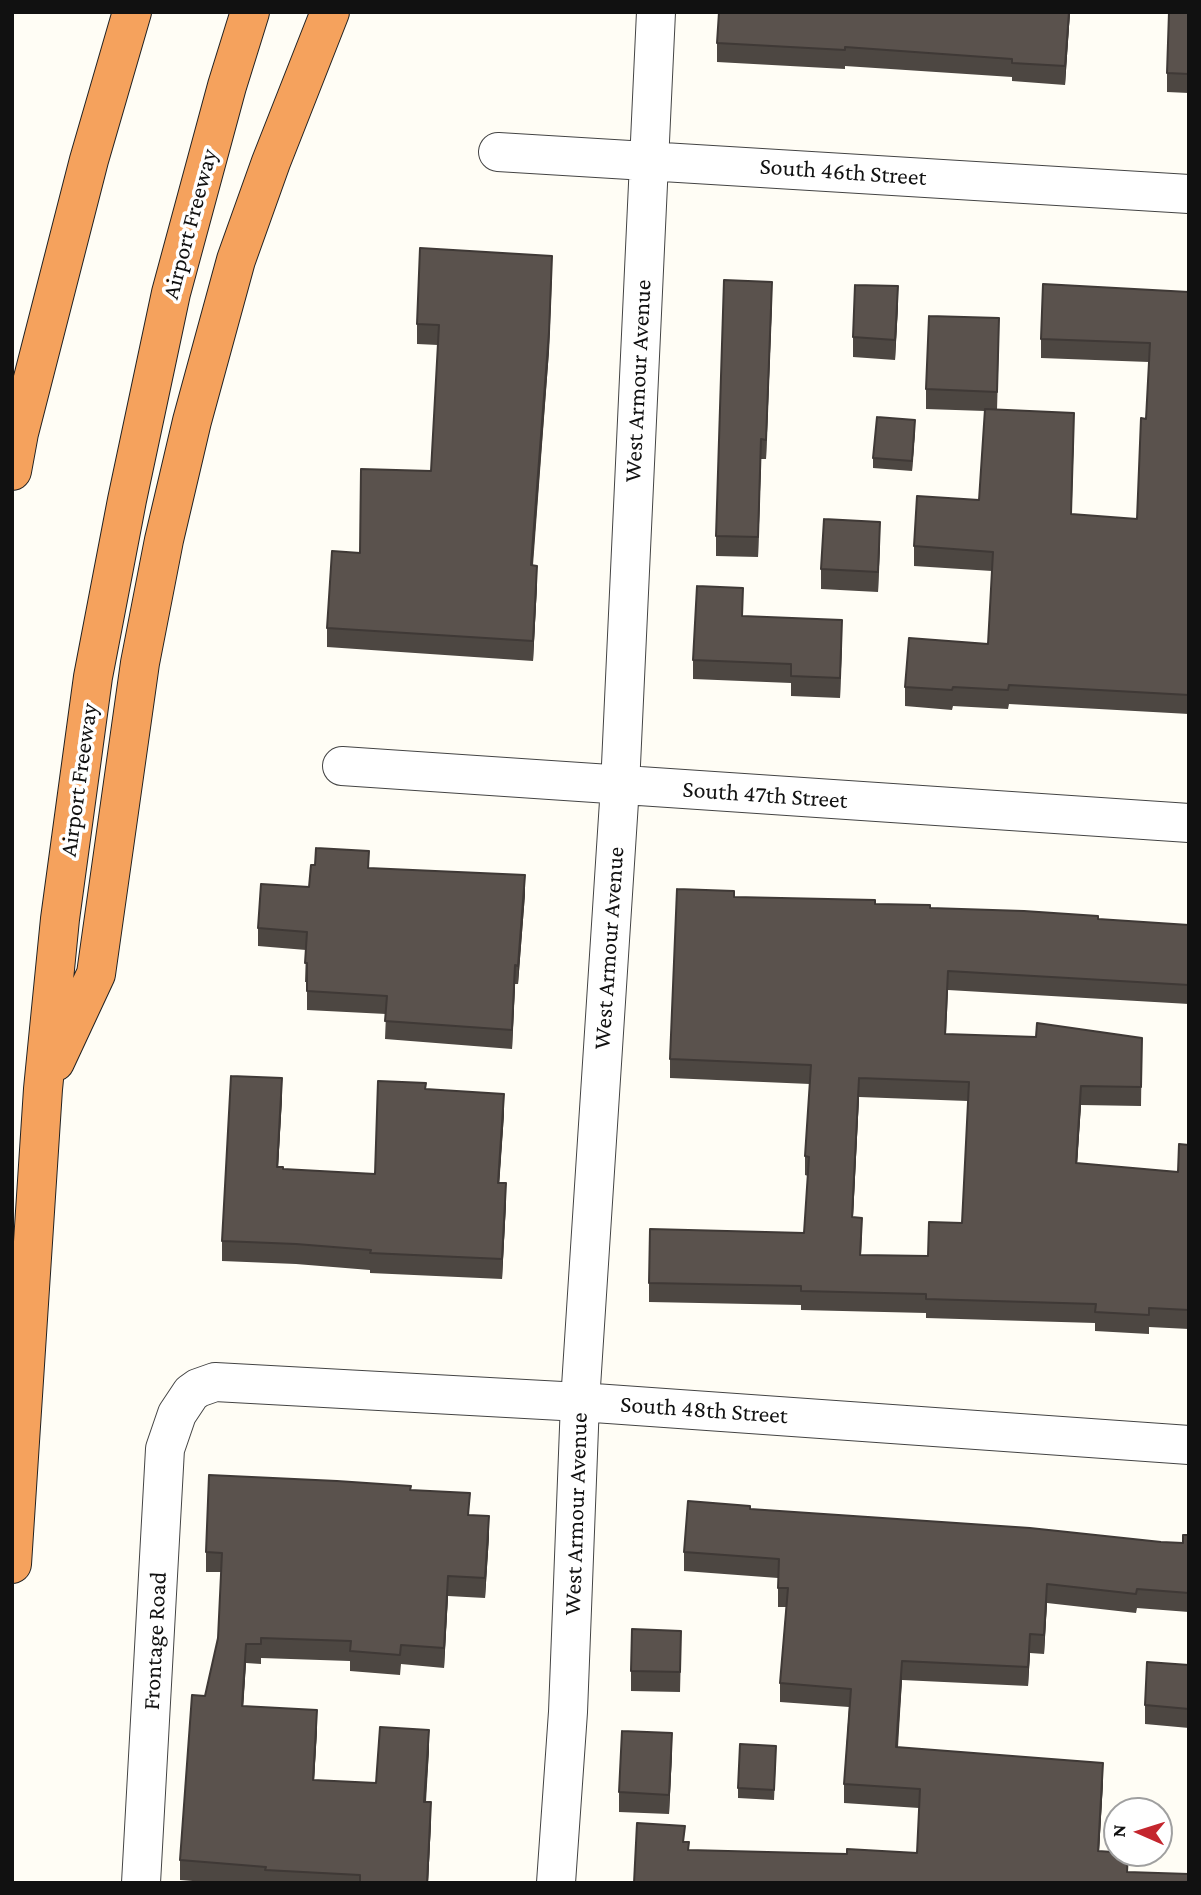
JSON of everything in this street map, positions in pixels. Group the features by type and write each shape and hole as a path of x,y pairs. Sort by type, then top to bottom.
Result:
{"highway":[{"path":"12,471 89,160 132,12"},
{"name":"Airport Freeway","path":"12,1564 43,1089 60,919 93,677 127,500 172,293 227,86 250,12"},
{"path":"43,1089 96,974 141,663 164,540 192,421 236,260 330,12"}],"street":[{"name":"West Armour Avenue","path":"556,1883 568,1712 580,1402 620,786 647,160 656,12"},
{"name":"South 46th Street","path":"498,152 1189,194"},
{"name":"South 47th Street","path":"342,766 1189,823"},
{"name":"South 48th Street","path":"184,1402 198,1388 215,1382 580,1402 1189,1445"},
{"name":"Frontage Road","path":"141,1883 164,1461 172,1426 184,1402"}],"building":[{"path":"719,12 1069,12 1065,66 1012,63 1012,59 845,47 845,50 717,43"},
{"path":"1169,12 1189,12 1189,74 1167,73"},
{"path":"420,248 552,256 549,332 531,565 537,566 533,641 327,628 332,551 360,553 361,469 431,471 439,325 417,324"},
{"path":"724,280 772,282 766,440 761,439 758,537 716,536"},
{"path":"1043,284 1189,292 1189,695 1009,685 1008,690 905,687 909,638 988,644 993,552 914,546 917,496 979,500 985,409 1074,413 1071,514 1137,519 1141,418 1146,419 1150,343 1041,339"},
{"path":"855,285 898,286 895,340 853,337"},
{"path":"929,316 999,318 997,392 926,389"},
{"path":"877,417 915,420 912,461 873,458"},
{"path":"824,519 880,522 878,572 821,569"},
{"path":"697,586 743,588 742,616 842,620 840,678 791,676 791,664 693,660"},
{"path":"316,848 369,851 368,868 525,875 518,966 515,965 512,1030 385,1021 387,996 307,991 307,932 258,928 261,884 309,887"},
{"path":"677,889 734,891 734,897 875,900 875,904 1024,911 1189,925 1189,985 948,971 945,1034 1036,1037 1037,1023 1142,1038 1141,1087 1081,1086 1076,1163 1178,1172 1179,1144 1189,1145 1189,1310 1149,1308 1149,1315 1095,1312 1096,1304 926,1299 926,1294 801,1291 801,1286 649,1283 650,1229 804,1233 809,1157 805,1156 811,1065 670,1059","holes":["859,1078 969,1082 962,1223 929,1222 928,1256 860,1255 862,1218 852,1217"]},
{"path":"231,1076 282,1078 277,1167 283,1169 375,1174 378,1081 426,1083 425,1089 504,1094 498,1183 506,1183 502,1259 370,1253 371,1250 222,1241"},
{"path":"209,1475 411,1486 410,1490 470,1493 468,1515 489,1516 485,1578 448,1576 444,1648 401,1645 400,1655 350,1651 351,1641 261,1638 261,1644 246,1644 242,1706 317,1710 313,1780 376,1783 380,1727 429,1730 424,1802 431,1802 427,1883 360,1883 360,1875 265,1870 266,1867 180,1860 192,1695 205,1696 218,1638 222,1553 206,1552"},
{"path":"688,1501 750,1506 750,1509 1030,1528 1161,1542 1183,1543 1183,1535 1189,1535 1189,1593 1137,1589 1136,1594 1047,1584 1044,1635 1030,1634 1028,1667 902,1661 896,1747 1103,1763 1098,1851 1103,1851 1103,1867 1127,1867 1127,1872 1189,1874 1189,1883 634,1883 637,1823 685,1826 683,1842 689,1842 688,1850 847,1854 847,1849 917,1853 920,1789 844,1784 851,1689 780,1683 788,1588 778,1588 779,1559 684,1552"},
{"path":"632,1629 681,1631 680,1672 631,1671"},
{"path":"1147,1662 1189,1665 1189,1709 1145,1705"},
{"path":"622,1731 672,1733 669,1795 619,1792"},
{"path":"740,1744 776,1746 774,1790 738,1788"}]}
